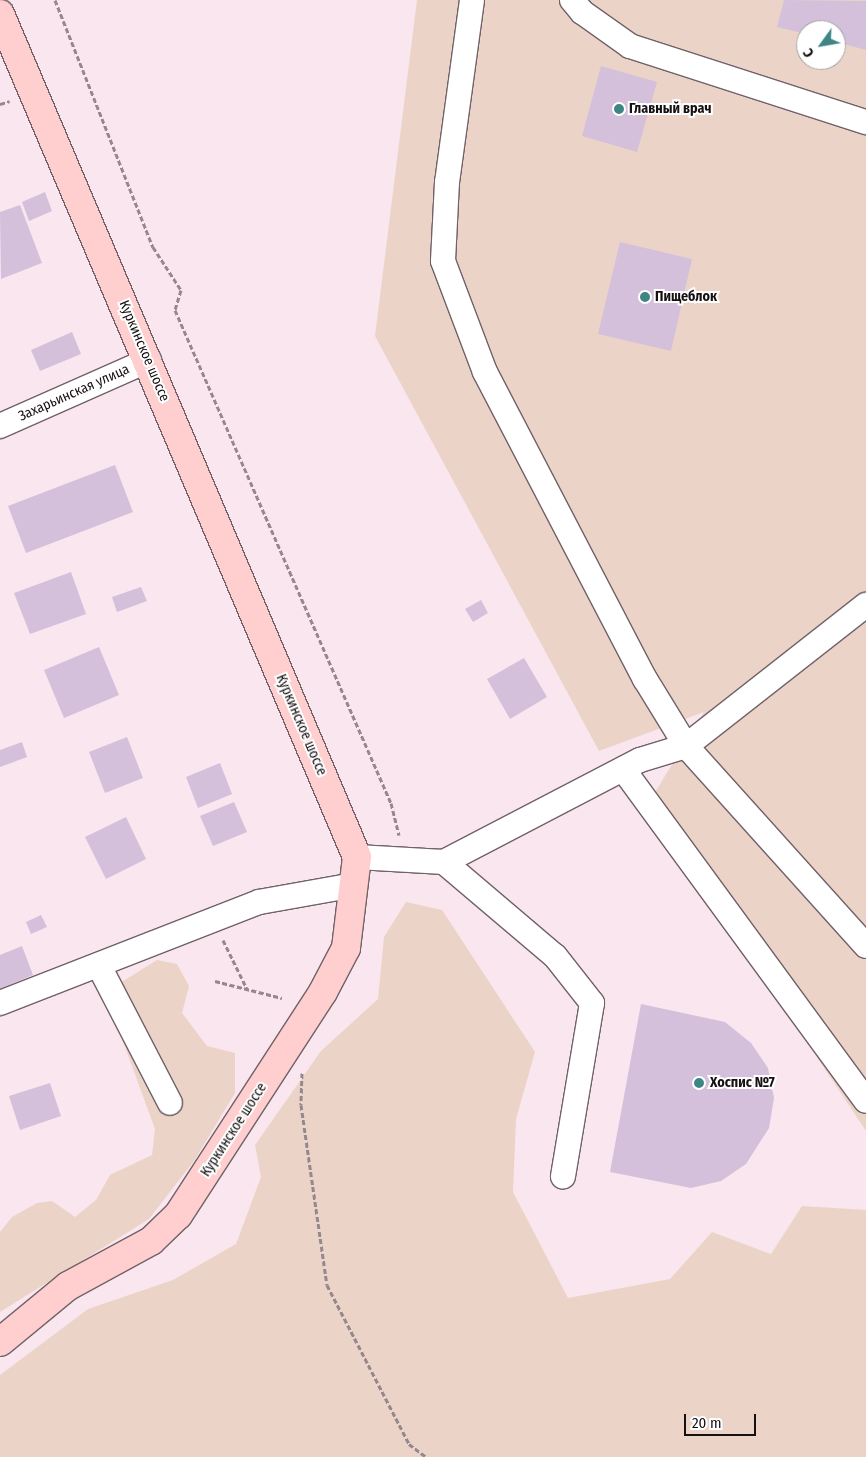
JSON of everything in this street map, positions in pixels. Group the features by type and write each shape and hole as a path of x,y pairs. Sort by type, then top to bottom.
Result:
{"main road":[{"name":"Куркинское шоссе","path":"0,14 149,360 358,856 346,948 326,984 178,1215 151,1241 68,1286 0,1342"}],"street":[{"path":"472,0 447,182 443,261 485,372 645,679 686,746 866,946"},
{"path":"572,0 582,12 630,46 866,122"},
{"name":"Захарьинская улица","path":"0,426 149,360"},
{"path":"358,856 444,862 623,768 686,746 866,605"},
{"path":"623,768 866,1101"},
{"path":"444,862 555,956 592,1003 563,1177"},
{"path":"0,1003 259,902 354,885"},
{"path":"99,966 170,1103"}],"path":[{"path":"55,0 153,247 181,290 175,310 391,803 404,858"},
{"path":"214,920 247,989"},
{"path":"214,980 282,998"},
{"path":"301,1105 327,1285 408,1444 426,1457"}],"shaded area":[{"path":"417,0 866,0 866,1131 718,908 643,812 704,712 599,751 375,336"},
{"path":"406,902 442,910 535,1052 516,1119 513,1192 568,1298 670,1279 712,1232 771,1254 802,1206 866,1210 866,1457 0,1457 0,1375 88,1309 173,1280 236,1244 261,1177 255,1145 321,1051 378,999 384,937"},
{"path":"157,960 177,964 189,986 182,1013 207,1046 235,1053 235,1093 194,1161 149,1219 0,1312 0,1232 12,1217 37,1203 52,1201 75,1217 96,1200 110,1175 152,1155 155,1129 103,987 120,983"}],"building":[{"path":"784,0 866,1 866,50 846,45 846,20 796,20 796,32 777,27"},
{"name":"Главный врач","path":"601,66 657,82 637,152 582,136"},
{"path":"45,192 52,211 29,221 22,202"},
{"path":"20,205 42,263 1,279 0,212"},
{"name":"Пищеблок","path":"620,242 692,259 671,351 598,334"},
{"path":"72,332 81,354 40,371 31,350"},
{"path":"115,465 133,512 26,553 8,506"},
{"path":"71,572 86,614 30,634 14,593"},
{"path":"141,587 147,601 117,612 112,597"},
{"path":"481,600 488,613 473,622 465,609"},
{"path":"99,647 119,695 64,718 44,670"},
{"path":"524,658 547,697 510,719 487,679"},
{"path":"127,737 143,778 105,793 89,752"},
{"path":"22,742 27,757 0,767 0,750"},
{"path":"220,763 232,794 198,808 186,777"},
{"path":"234,802 247,832 213,846 200,816"},
{"path":"126,817 146,859 106,879 85,837"},
{"path":"41,915 47,927 31,934 26,922"},
{"path":"22,946 33,975 0,989 0,955"},
{"name":"Хоспис №7","path":"641,1004 725,1022 751,1043 768,1068 774,1098 769,1128 746,1164 721,1181 691,1188 610,1172"},
{"path":"50,1083 61,1116 20,1130 9,1096"}],"place":[{"name":"Главный врач","path":"619,109"},
{"name":"Пищеблок","path":"645,297"},
{"name":"Хоспис №7","path":"699,1083"}]}
